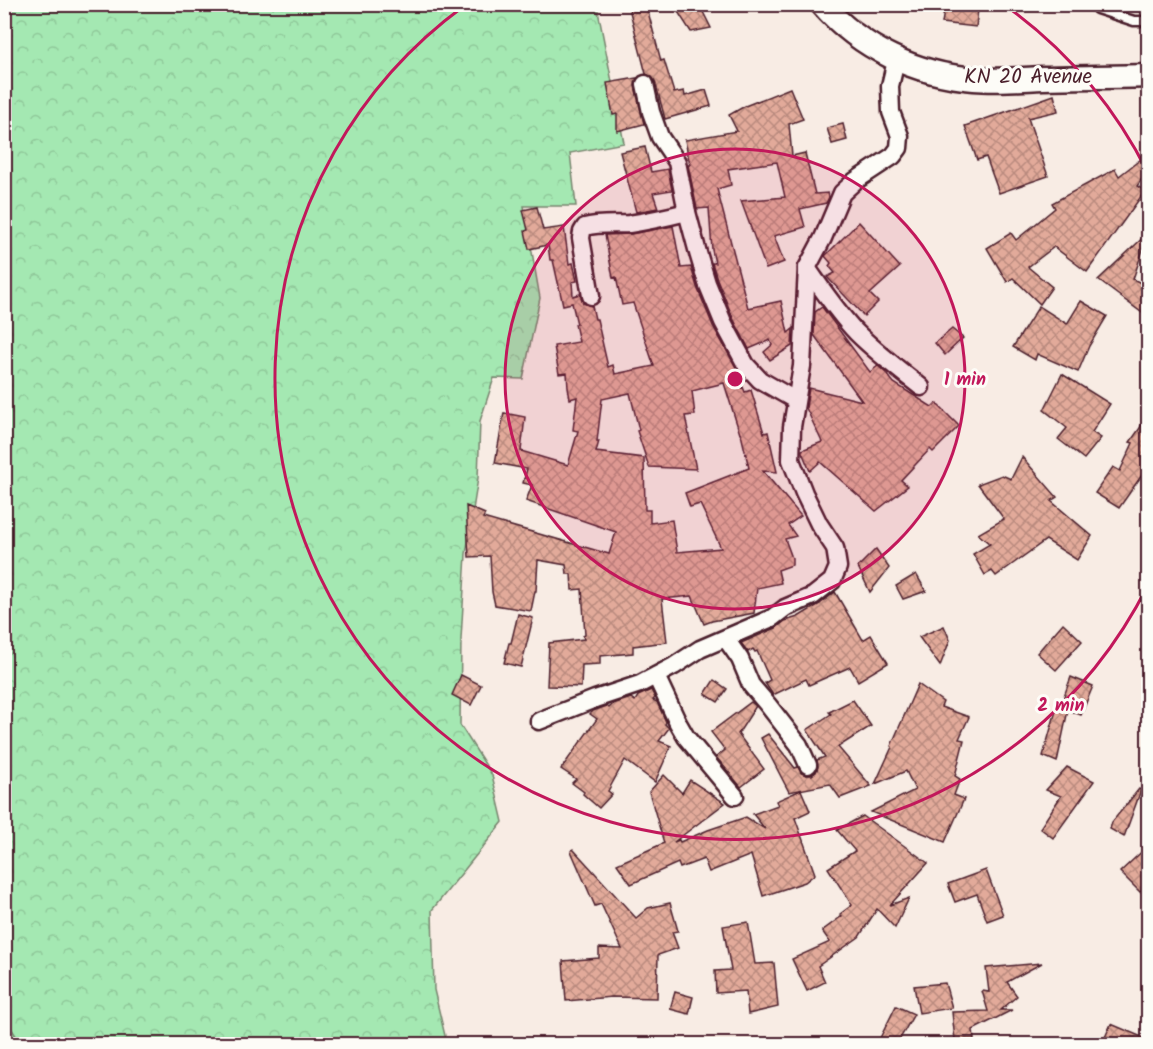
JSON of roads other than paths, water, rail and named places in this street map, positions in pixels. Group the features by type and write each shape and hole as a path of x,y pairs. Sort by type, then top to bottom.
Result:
{"main road":[{"name":"KN 20 Avenue","path":"822,4 844,28 861,40 897,60 943,75 976,79 1149,76"}],"street":[{"path":"539,721 630,688 656,676 700,649 772,618 785,608 813,596 832,581 838,567 835,548 819,524 791,459 795,400 802,366 807,268 823,238 842,193 855,181 893,156 899,148 900,136 891,112 890,95 897,60"},
{"path":"645,84 651,112 660,137 677,162 687,212 707,283 723,322 746,365 760,380 795,400"},
{"path":"591,296 581,238 585,227 649,221 687,212"},
{"path":"807,268 854,330 878,354 921,387"},
{"path":"726,639 740,659 751,685 799,746 808,765"},
{"path":"656,676 686,737 735,796"}],"lane":[{"path":"1095,4 1097,9 1134,21 1149,21"}]}
